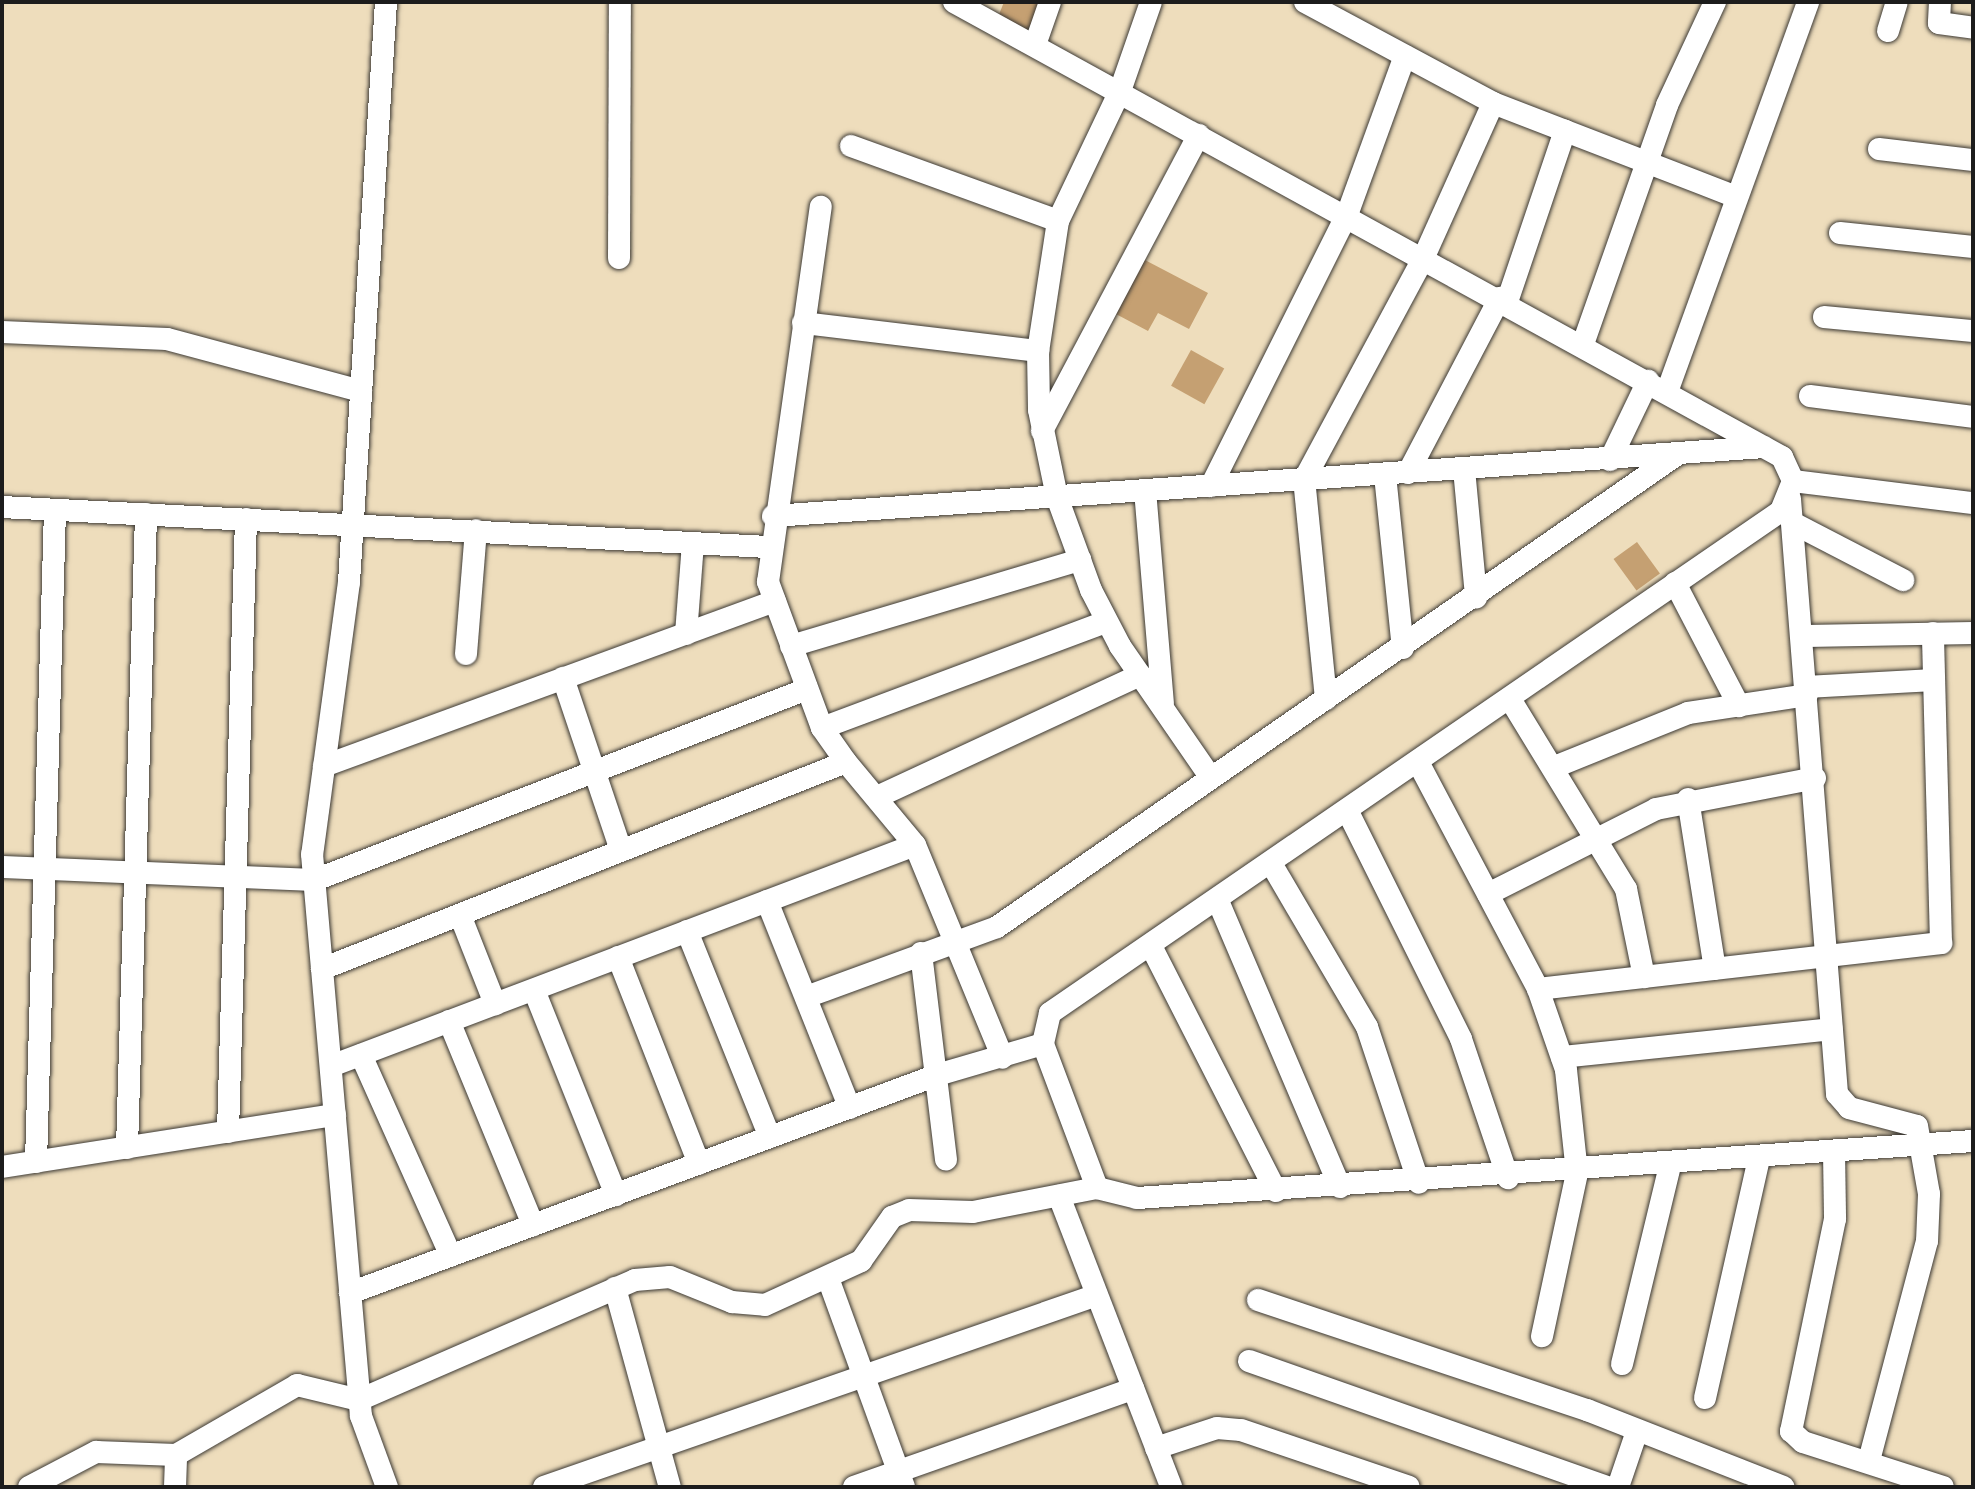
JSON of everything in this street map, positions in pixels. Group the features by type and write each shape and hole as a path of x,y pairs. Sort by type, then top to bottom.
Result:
{"street":[{"path":"386,2 353,523 324,766 315,880 359,1400 387,1487"},
{"path":"619,258 620,2"},
{"path":"954,2 1423,259 1504,300 1782,457 1791,490 1806,636 1806,691 1832,1029 1842,1105 1909,1121 1923,1145 1927,1241 1869,1461"},
{"path":"1035,45 1050,2"},
{"path":"1151,2 1120,91 1058,221 1038,351 1042,431 1057,497 1106,622 1211,778"},
{"path":"1305,2 1493,103 1732,195"},
{"path":"1583,344 1648,164 1715,2"},
{"path":"1610,460 1657,386 1808,2"},
{"path":"1888,31 1897,2"},
{"path":"1940,2 1939,23 1973,28"},
{"path":"1211,486 1347,215 1405,56"},
{"path":"1326,699 1304,480 1423,259 1493,103"},
{"path":"1408,473 1504,300 1565,131"},
{"path":"1042,431 1199,135"},
{"path":"851,146 1058,221"},
{"path":"1879,149 1973,160"},
{"path":"821,207 769,547 775,601 822,728 915,845 1003,1058"},
{"path":"1840,233 1973,247"},
{"path":"1824,317 1973,331"},
{"path":"803,323 1038,351"},
{"path":"2,332 167,339 361,391"},
{"path":"1810,396 1973,417"},
{"path":"773,516 1675,456 1764,447"},
{"path":"806,997 921,953 958,944 997,927 1403,648 1675,456"},
{"path":"1464,469 1476,597"},
{"path":"1385,475 1403,648"},
{"path":"1145,490 1163,705"},
{"path":"1097,1188 1043,1044 1050,1013 1349,814 1675,583 1791,490 1973,503"},
{"path":"2,507 769,547"},
{"path":"36,1162 55,510"},
{"path":"127,1148 146,514"},
{"path":"228,1132 246,519"},
{"path":"1795,524 1903,580"},
{"path":"466,654 476,530"},
{"path":"686,634 693,543"},
{"path":"791,646 1080,560"},
{"path":"1675,583 1739,706"},
{"path":"324,766 775,601"},
{"path":"822,728 1106,622"},
{"path":"1538,989 1941,943 1933,633"},
{"path":"1806,636 1973,633"},
{"path":"877,797 1140,675"},
{"path":"563,678 621,850"},
{"path":"1557,766 1650,726 1806,691 1934,680"},
{"path":"2,867 315,880 807,689"},
{"path":"1510,699 1557,766 1626,889 1644,977"},
{"path":"322,969 846,762"},
{"path":"1419,764 1538,989 1562,1057 1577,1173 1542,1336"},
{"path":"1488,894 1597,834 1688,799 1815,778"},
{"path":"1688,799 1715,969"},
{"path":"1349,814 1461,1039 1508,1178"},
{"path":"331,1066 915,845"},
{"path":"1272,865 1367,1027 1419,1183"},
{"path":"767,901 850,1108"},
{"path":"1218,901 1340,1187"},
{"path":"460,915 495,1004"},
{"path":"687,931 770,1137"},
{"path":"1151,946 1276,1191"},
{"path":"921,953 946,1159"},
{"path":"618,957 699,1164"},
{"path":"534,990 616,1195"},
{"path":"449,1021 533,1225"},
{"path":"1562,1057 1832,1029"},
{"path":"350,1293 937,1075 1043,1044"},
{"path":"361,1055 451,1256"},
{"path":"2,1167 335,1115"},
{"path":"29,1487 96,1452 176,1455 297,1385 359,1400 615,1288 670,1277 732,1302 765,1305 828,1278 868,1255 898,1212 973,1212 1097,1188 1137,1198 1276,1191 1508,1178 1973,1141"},
{"path":"1834,1152 1835,1219 1789,1423 1803,1442 1943,1487"},
{"path":"1705,1398 1759,1158"},
{"path":"1622,1364 1670,1166"},
{"path":"1059,1196 1171,1487"},
{"path":"828,1278 861,1377 901,1479"},
{"path":"615,1288 670,1487"},
{"path":"544,1487 1097,1295"},
{"path":"1258,1300 1587,1410 1636,1434 1783,1487"},
{"path":"1249,1361 1607,1487"},
{"path":"854,1487 901,1479 1133,1389"},
{"path":"1156,1448 1217,1428 1241,1430 1409,1487"},
{"path":"1618,1487 1636,1434"},
{"path":"175,1487 176,1455"}],"building":[{"path":"1004,2 1047,2 1033,35 998,17"},
{"path":"1143,259 1208,293 1189,329 1158,313 1148,331 1114,313"},
{"path":"1191,350 1224,368 1204,404 1171,386"},
{"path":"1637,542 1660,574 1636,591 1614,559"}]}
